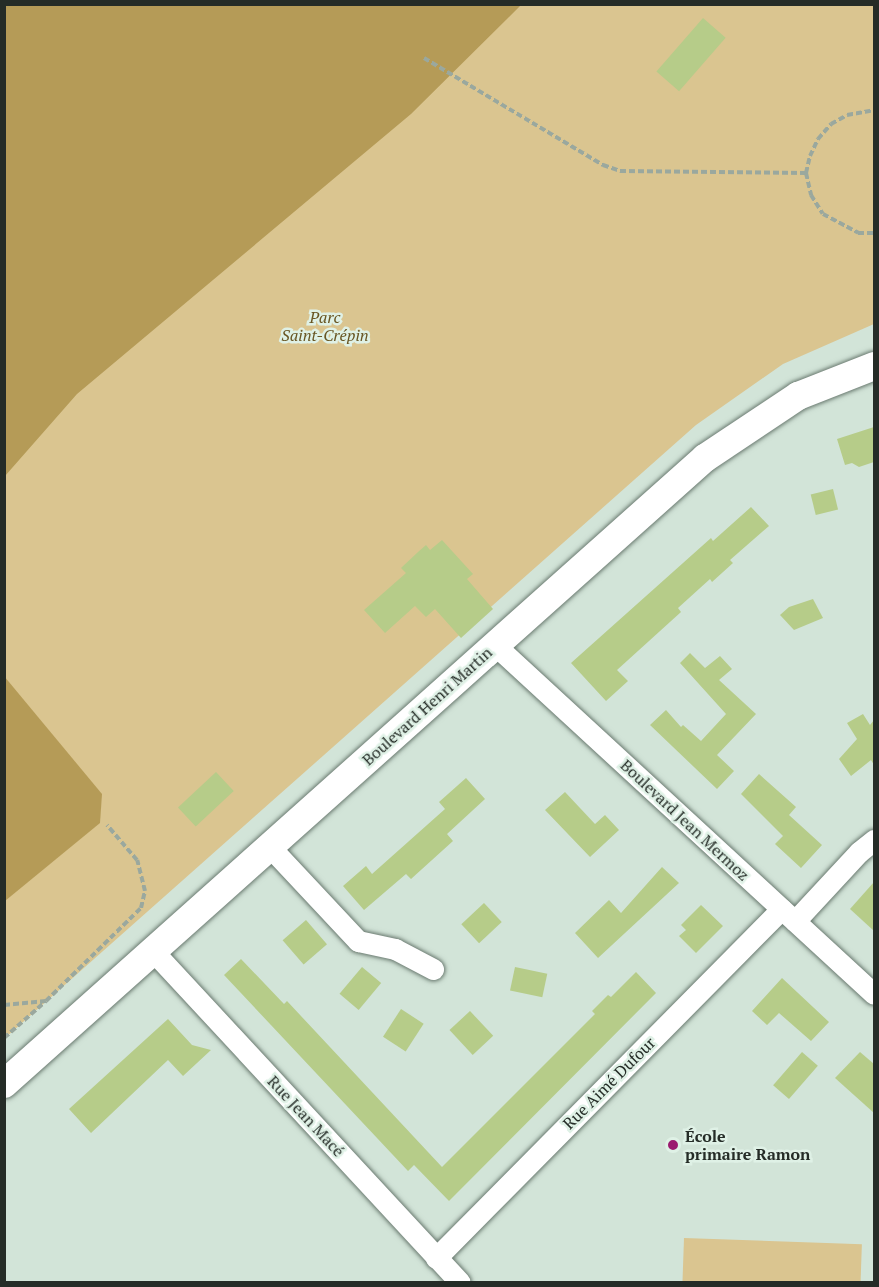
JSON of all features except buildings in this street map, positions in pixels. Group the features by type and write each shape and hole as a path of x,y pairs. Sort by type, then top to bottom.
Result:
{"street":[{"name":"Boulevard Henri Martin","path":"4,1084 705,458 798,396 874,366"},
{"name":"Boulevard Jean Mermoz","path":"495,645 874,994"},
{"name":"Rue Aimé Dufour","path":"436,1258 788,915 874,840"},
{"path":"270,847 358,941 395,949 433,969"},
{"name":"Rue Jean Macé","path":"153,951 459,1282"}],"path":[{"path":"424,58 603,165 620,171 806,173"},
{"path":"874,110 847,114 831,124 818,139 810,156 806,173 811,195 823,214 858,233 874,234"},
{"path":"4,1038 46,1001 141,908 145,891 137,860 107,825"},
{"path":"4,1005 46,1001"}],"green space":[{"name":"Parc Saint-Crépin","path":"5,5 874,5 874,324 783,364 696,425 5,1038"},
{"path":"684,1238 862,1244 861,1282 682,1282"}],"shaded area":[{"path":"5,4 521,5 411,114 77,394 5,476"},
{"path":"4,676 102,794 100,823 5,901"}],"place":[{"name":"École primaire Ramon","path":"673,1145"}]}
